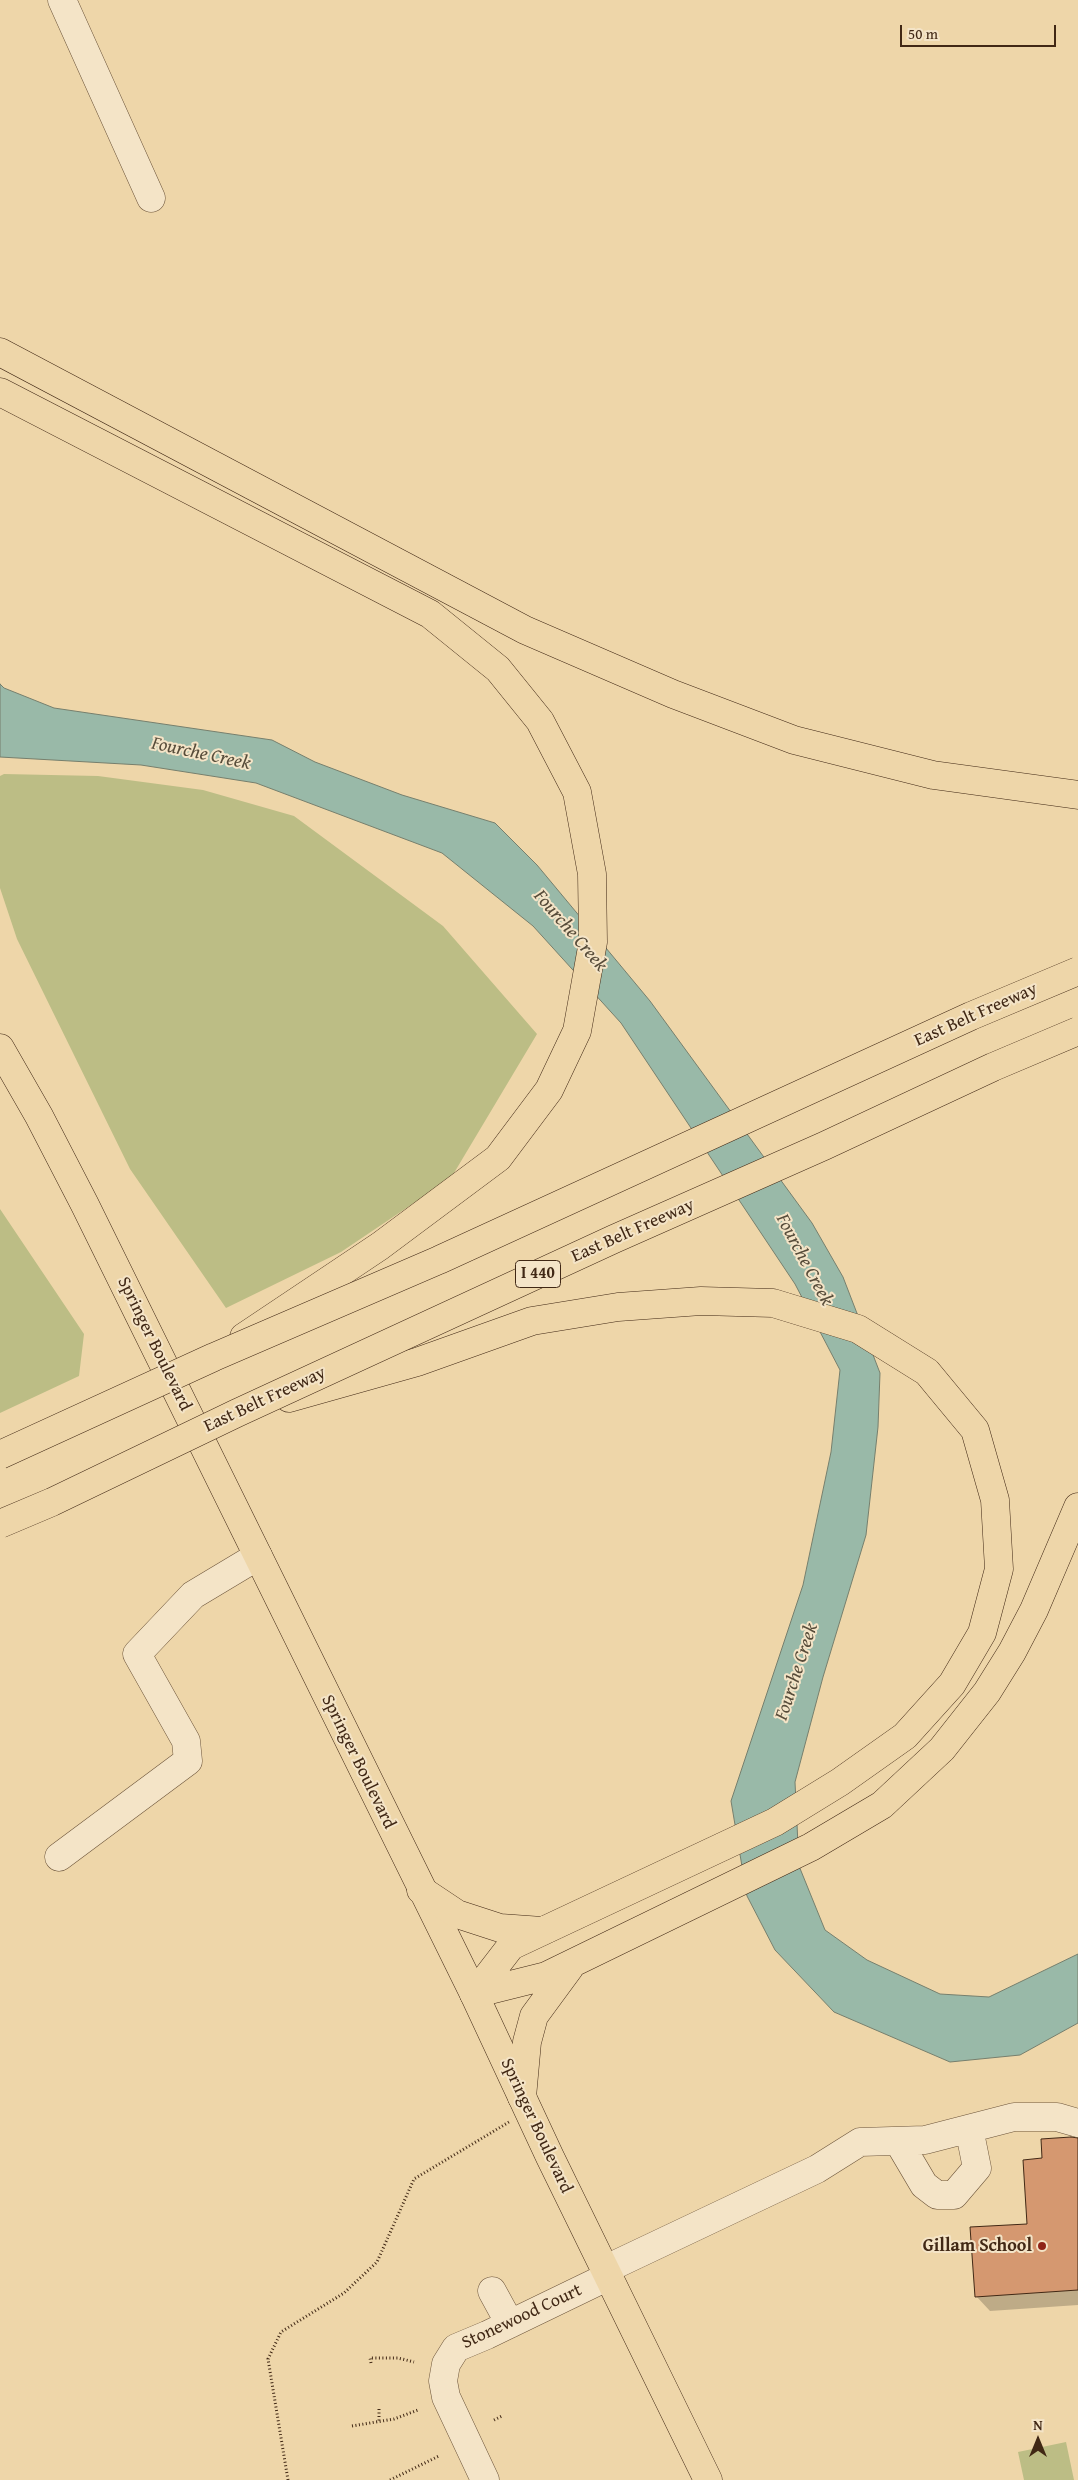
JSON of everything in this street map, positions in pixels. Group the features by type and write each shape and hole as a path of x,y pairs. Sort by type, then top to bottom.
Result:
{"main road":[{"path":"0,352 525,630 672,694 794,740 933,775 1078,795"},
{"path":"0,392 430,614 498,669 540,721 576,792 592,874 594,942 576,1031 549,1090 498,1158 380,1246 214,1357"},
{"name":"East Belt Freeway","path":"0,1455 214,1357 439,1260 962,1020 1078,971"},
{"name":"East Belt Freeway","path":"0,1524 52,1502 237,1413 614,1240 824,1146 993,1067 1078,1031"},
{"name":"Springer Boulevard","path":"0,1048 39,1116 85,1205 421,1890 474,1994 525,2104 708,2480"},
{"path":"237,1413 417,1362 532,1321 618,1308 719,1302 773,1303 858,1329 927,1372 974,1430 995,1500 999,1569 982,1633 952,1684 906,1736 840,1782 775,1822 511,1946 474,1994"},
{"path":"474,1994 546,1976 811,1847 882,1805 923,1770 987,1692 1012,1652 1034,1610 1078,1507"},
{"path":"421,1890 457,1914 500,1928 543,1931"},
{"path":"525,2104 527,2042 534,2016 574,1962"}],"street":[{"path":"62,0 151,198"},
{"path":"59,1857 188,1761 186,1740 137,1654 194,1595 258,1556"},
{"name":"Stonewood Court","path":"485,2480 446,2397 443,2381 446,2364 456,2348 510,2324 607,2273 817,2170 860,2142 925,2140 1014,2117 1057,2117 1078,2124"},
{"path":"898,2141 924,2185 937,2195 954,2195 977,2168 971,2138 964,2130"},
{"path":"492,2291 510,2324"}],"path":[{"path":"288,2480 268,2359 281,2332 344,2293 377,2262 414,2179 525,2104"},
{"path":"370,2363 370,2358 398,2358 414,2362"},
{"path":"379,2409 379,2421"},
{"path":"352,2426 394,2419 418,2410"},
{"path":"494,2420 502,2416"},
{"path":"390,2480 439,2456"},
{"path":"408,2471 410,2476"}],"green space":[{"path":"4,774 98,776 203,790 294,816 443,926 537,1034 451,1178 341,1252 226,1308 130,1169 17,939 0,888 0,776"},
{"path":"0,1209 84,1334 79,1376 0,1413"},
{"path":"1066,2442 1074,2480 1024,2480 1018,2452"}],"water":[{"name":"Fourche Creek","path":"0,684 4,688 54,708 272,740 315,762 402,795 495,823 537,865 650,1001 812,1223 843,1277 880,1373 878,1427 866,1535 823,1677 795,1782 799,1866 825,1930 867,1960 940,1994 989,1997 1078,1954 1078,2023 1020,2055 950,2062 834,2012 775,1950 747,1896 731,1801 803,1585 831,1452 840,1370 795,1284 621,1023 533,926 442,853 256,783 141,765 0,757"}],"building":[{"path":"1078,2138 1078,2290 975,2297 970,2227 1027,2224 1023,2160 1042,2158 1041,2139"}],"place":[{"name":"Gillam School","path":"1042,2246"}]}
